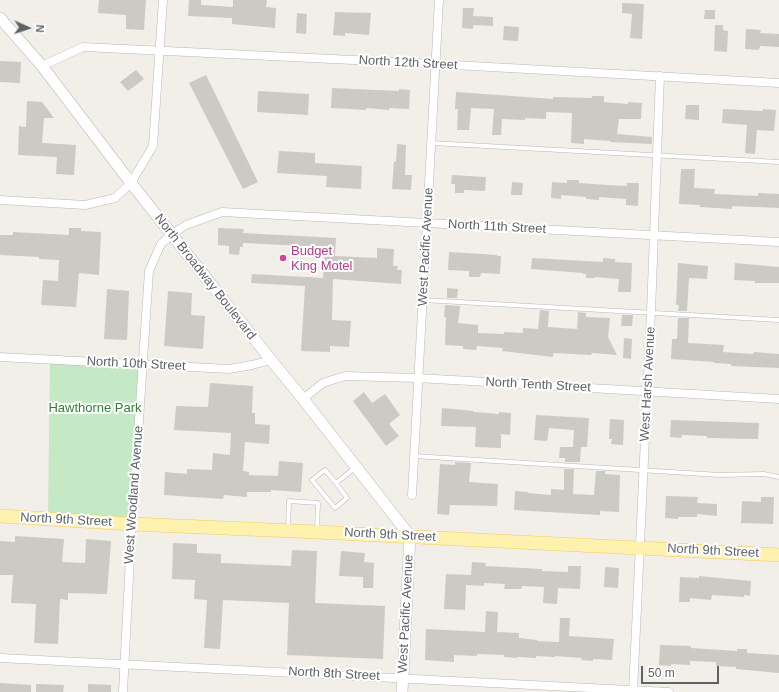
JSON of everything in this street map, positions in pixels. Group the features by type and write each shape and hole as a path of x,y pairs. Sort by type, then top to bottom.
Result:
{"main road":[{"name":"North Broadway Boulevard","path":"0,19 42,66 131,183 410,536"},
{"name":"North 9th Street","path":"0,516 132,524 640,547 779,555"},
{"name":"West Pacific Avenue","path":"402,692 410,536"}],"street":[{"path":"0,200 85,205 115,198 131,183 153,146 163,0"},
{"name":"West Pacific Avenue","path":"412,495 439,0"},
{"name":"North 12th Street","path":"42,66 83,47 436,64 779,83"},
{"name":"West Harsh Avenue","path":"633,691 648,390 660,76"},
{"name":"North 11th Street","path":"172,234 186,225 222,212 779,242"},
{"name":"West Woodland Avenue","path":"122,692 149,271 161,244 172,234"},
{"name":"North 10th Street","path":"0,357 230,369 271,360"},
{"name":"North Tenth Street","path":"303,399 323,383 345,376 418,378 648,390 779,399"},
{"name":"North 8th Street","path":"0,658 669,692"}],"lane":[{"path":"431,143 779,162"},
{"path":"423,300 779,320"},
{"path":"414,456 720,475 764,474 779,477"},
{"path":"336,484 356,467"},
{"path":"325,470 336,484 347,498 335,508 330,500 323,494 319,486 312,480 325,470"},
{"path":"317,532 318,503 323,494"},
{"path":"288,531 289,501 318,503"}],"green space":[{"name":"Hawthorne Park","path":"50,360 143,364 132,524 48,519"}],"building":[{"path":"99,0 146,0 144,30 126,29 126,15 98,13"},
{"path":"189,0 201,0 201,5 233,7 233,0 267,0 266,7 276,8 275,28 232,24 232,18 188,16"},
{"path":"622,3 644,4 642,39 630,38 632,14 622,13"},
{"path":"463,8 474,8 473,16 493,17 493,26 473,25 473,29 462,28"},
{"path":"705,10 715,10 715,19 704,19"},
{"path":"335,12 371,13 369,35 345,33 345,36 333,35"},
{"path":"297,13 307,14 306,34 296,33"},
{"path":"715,25 723,25 723,30 728,31 727,52 714,51"},
{"path":"504,26 519,27 518,41 503,40"},
{"path":"746,29 761,30 760,33 779,34 779,47 760,46 759,50 745,49"},
{"path":"0,61 21,62 20,83 0,82"},
{"path":"136,70 144,79 128,91 120,82"},
{"path":"206,75 258,182 243,189 189,83"},
{"path":"332,88 399,91 399,89 410,90 409,109 389,108 389,110 366,108 366,110 331,108"},
{"path":"258,91 309,94 308,115 257,112"},
{"path":"456,92 553,99 553,97 592,98 592,96 604,96 604,102 628,104 628,102 642,103 641,119 619,119 617,134 652,137 652,144 584,139 584,144 571,143 572,113 546,112 546,119 502,119 501,135 492,135 494,109 471,108 469,130 457,130 458,109 455,109"},
{"path":"27,101 42,102 54,118 44,118 42,143 76,145 74,175 56,174 57,157 18,155 19,126 26,127"},
{"path":"686,105 699,105 699,120 685,119"},
{"path":"723,109 763,111 763,109 776,110 774,131 757,130 755,154 745,153 747,125 722,123"},
{"path":"397,144 406,145 405,175 412,175 411,190 392,189"},
{"path":"279,151 315,153 315,163 362,166 361,189 326,187 327,176 277,173"},
{"path":"681,169 695,169 694,188 715,189 714,194 758,196 758,193 779,194 779,208 732,206 732,209 679,204"},
{"path":"452,175 486,177 485,191 464,190 464,193 455,193 455,184 451,184"},
{"path":"567,180 579,180 579,183 627,186 627,183 639,183 638,206 626,205 626,199 599,197 599,200 586,199 586,197 561,195 561,199 551,198 552,182 567,183"},
{"path":"512,182 523,183 522,195 511,195"},
{"path":"69,228 81,228 81,231 101,232 99,275 79,273 76,307 41,305 43,280 58,281 59,260 39,259 39,257 0,255 0,235 13,235 13,232 69,235"},
{"path":"218,228 244,229 243,233 336,238 335,256 377,258 377,248 394,249 393,266 398,266 397,270 402,270 401,284 333,279 332,320 351,321 349,347 330,346 330,352 301,351 305,286 251,283 252,274 323,278 325,247 243,243 243,247 240,247 239,255 229,254 229,246 218,245"},
{"path":"449,252 501,256 500,274 481,273 480,277 469,277 469,271 448,270"},
{"path":"532,258 603,262 603,258 615,259 615,262 632,263 631,292 618,292 619,279 595,277 586,278 586,274 583,273 531,269"},
{"path":"678,263 708,266 707,279 689,278 687,311 678,311 679,305 676,305"},
{"path":"735,263 779,267 779,283 755,283 755,281 734,280"},
{"path":"447,288 458,289 457,298 447,298"},
{"path":"107,289 129,291 127,340 104,339"},
{"path":"168,291 192,293 191,315 205,316 203,349 164,346"},
{"path":"445,305 460,306 458,323 478,325 478,333 523,333 523,328 538,329 540,310 549,311 548,327 577,329 578,312 586,313 586,317 610,318 608,337 617,355 592,353 591,355 553,353 553,357 502,351 503,348 477,346 476,350 463,349 463,346 445,345"},
{"path":"622,315 633,315 632,326 621,326"},
{"path":"678,318 689,318 688,343 724,345 723,352 779,354 779,368 731,366 731,364 714,362 671,359 672,339 677,339"},
{"path":"624,338 632,339 631,359 623,358"},
{"path":"210,383 253,386 252,413 255,413 255,424 270,425 269,444 245,442 243,471 249,472 249,475 278,476 279,461 303,463 301,492 271,490 271,492 247,492 247,497 224,495 223,499 164,495 165,472 187,474 187,469 212,470 213,453 230,455 231,433 174,430 176,406 208,407"},
{"path":"364,392 372,403 385,394 400,415 389,424 399,436 386,446 353,401"},
{"path":"442,408 499,414 499,412 511,413 510,435 501,434 501,448 475,447 476,427 441,426"},
{"path":"536,415 589,418 587,447 581,447 580,462 565,462 565,458 559,458 560,447 573,447 574,430 549,428 547,441 534,440"},
{"path":"610,419 624,420 623,445 611,444 612,439 609,439"},
{"path":"671,420 759,423 758,439 707,438 707,436 682,435 681,438 670,437"},
{"path":"455,462 471,463 469,482 498,484 497,506 450,505 449,515 437,514 440,464 455,465"},
{"path":"564,469 574,469 573,494 594,495 596,471 605,471 605,474 620,475 619,512 600,511 600,515 514,510 515,491 551,495 551,489 564,490"},
{"path":"666,496 698,497 697,503 717,504 717,516 697,514 697,517 678,517 678,519 665,518"},
{"path":"761,497 774,497 773,524 741,523 742,501 761,502"},
{"path":"15,536 64,539 62,562 85,563 86,539 111,541 107,594 68,593 68,600 60,599 58,644 34,643 36,604 11,603 13,575 0,575 0,541 15,542"},
{"path":"173,543 197,544 197,553 221,554 221,563 291,566 292,550 317,551 315,603 385,606 383,659 287,655 289,603 223,600 220,649 204,648 207,600 194,599 195,580 172,579"},
{"path":"341,551 365,553 364,562 374,563 373,588 363,588 363,577 339,576"},
{"path":"472,562 486,563 485,566 568,572 568,566 581,566 580,589 558,588 557,604 543,603 544,587 522,586 521,589 504,589 505,584 484,583 484,586 466,585 465,610 444,609 446,574 471,575"},
{"path":"605,567 619,568 618,588 604,587"},
{"path":"699,576 751,581 750,596 712,595 711,600 690,598 690,602 679,602 680,577 699,578"},
{"path":"486,611 498,612 497,632 519,633 519,638 537,641 559,642 560,618 570,618 569,636 614,639 612,660 593,659 593,661 581,660 582,658 555,656 517,658 504,657 504,655 477,654 477,656 454,655 454,662 425,660 426,629 485,632"},
{"path":"660,645 691,646 691,648 737,651 737,649 747,649 747,653 779,655 779,673 736,669 736,667 716,666 716,662 690,661 690,665 659,665"},
{"path":"0,683 31,685 31,692 0,692"},
{"path":"36,684 64,685 63,692 36,692"},
{"path":"88,684 111,685 111,692 88,692"}],"place":[{"name":"Budget King Motel","path":"283,258"}]}
